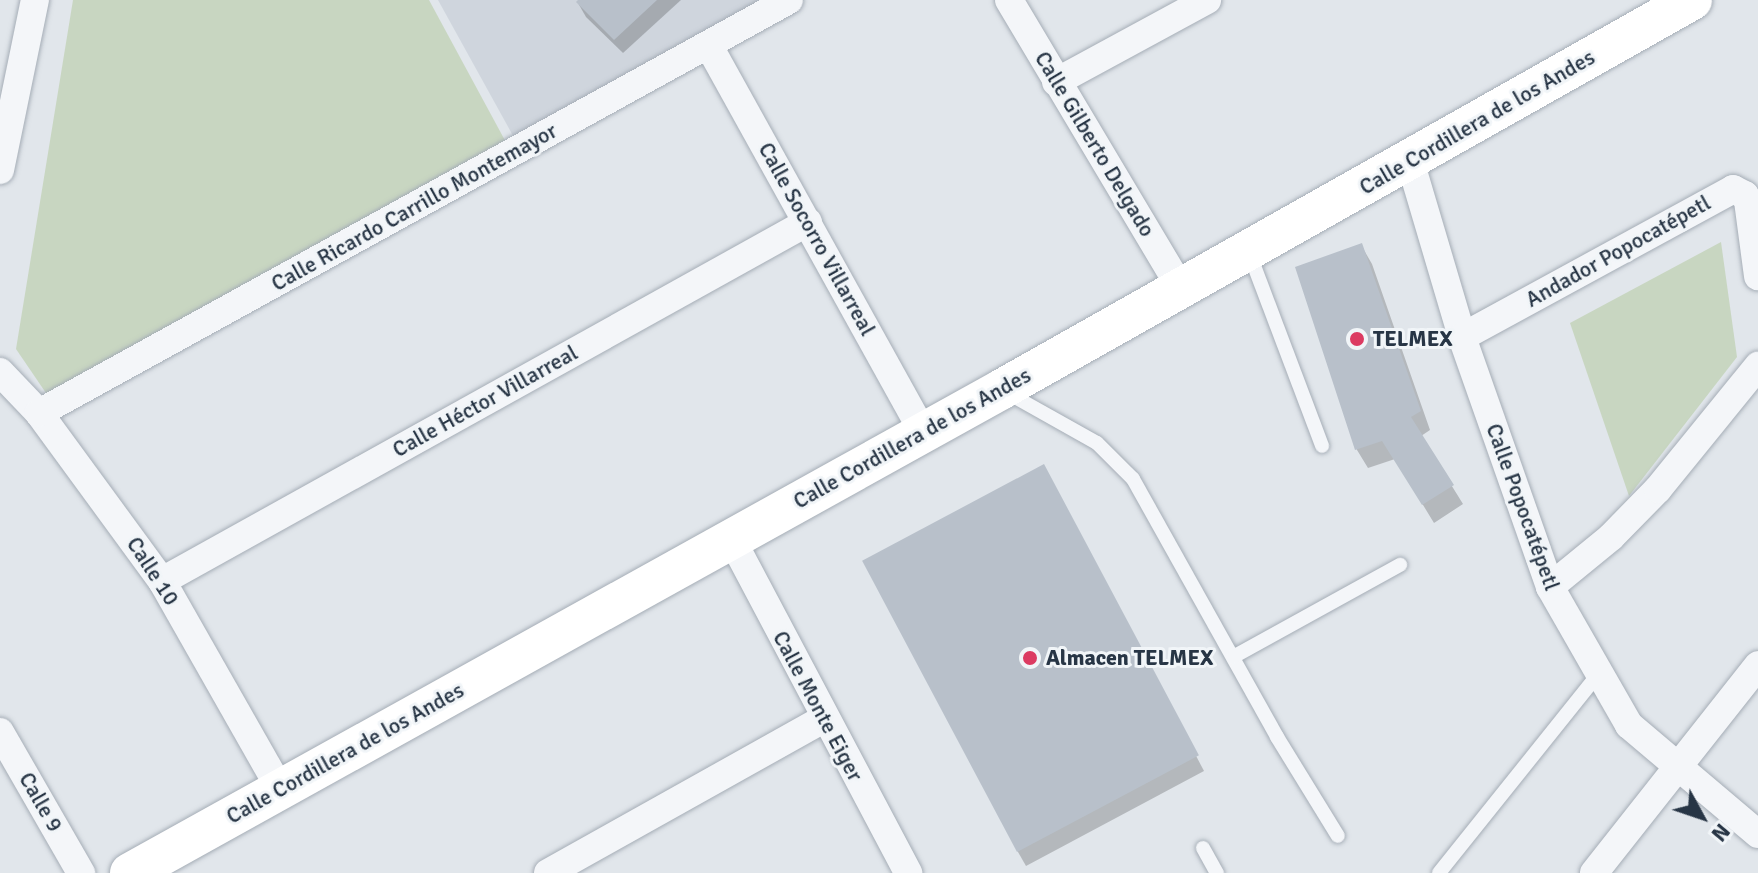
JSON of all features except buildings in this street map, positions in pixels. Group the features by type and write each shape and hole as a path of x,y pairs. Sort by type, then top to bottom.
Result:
{"street":[{"path":"0,170 35,0"},
{"name":"Calle Ricardo Carrillo Montemayor","path":"39,413 789,0"},
{"name":"Calle Gilberto Delgado","path":"1009,0 1181,288"},
{"path":"1056,82 1207,0"},
{"name":"Calle Cordillera de los Andes","path":"130,873 1410,161 1692,0"},
{"name":"Calle Socorro Villarreal","path":"709,46 923,432"},
{"name":"Calle Popocatépetl","path":"1410,161 1462,337 1550,587 1629,725 1758,834"},
{"name":"Andador Popocatépetl","path":"1462,337 1733,189 1745,195 1748,201 1758,276"},
{"name":"Calle Héctor Villarreal","path":"162,581 808,222"},
{"path":"1550,587 1611,537 1658,489 1758,366"},
{"name":"Calle 10","path":"0,372 39,413 162,581 280,789"},
{"name":"Calle Monte Eiger","path":"731,538 908,873"},
{"path":"1594,873 1758,665"},
{"path":"548,873 824,719"},
{"name":"Calle 9","path":"0,732 81,873"}],"lane":[{"path":"1248,251 1322,446"},
{"path":"1002,389 1097,443 1119,462 1146,498 1277,737 1338,836"},
{"path":"1233,657 1400,565"},
{"path":"1439,873 1599,673"},
{"path":"1203,848 1217,873"}],"shaded area":[{"path":"438,0 762,0 517,143"}],"green space":[{"path":"73,0 429,0 508,146 48,396 16,349"},
{"path":"1721,242 1737,357 1629,496 1570,323"}],"place":[{"name":"TELMEX","path":"1357,339"},
{"name":"Almacen TELMEX","path":"1030,658"}]}
